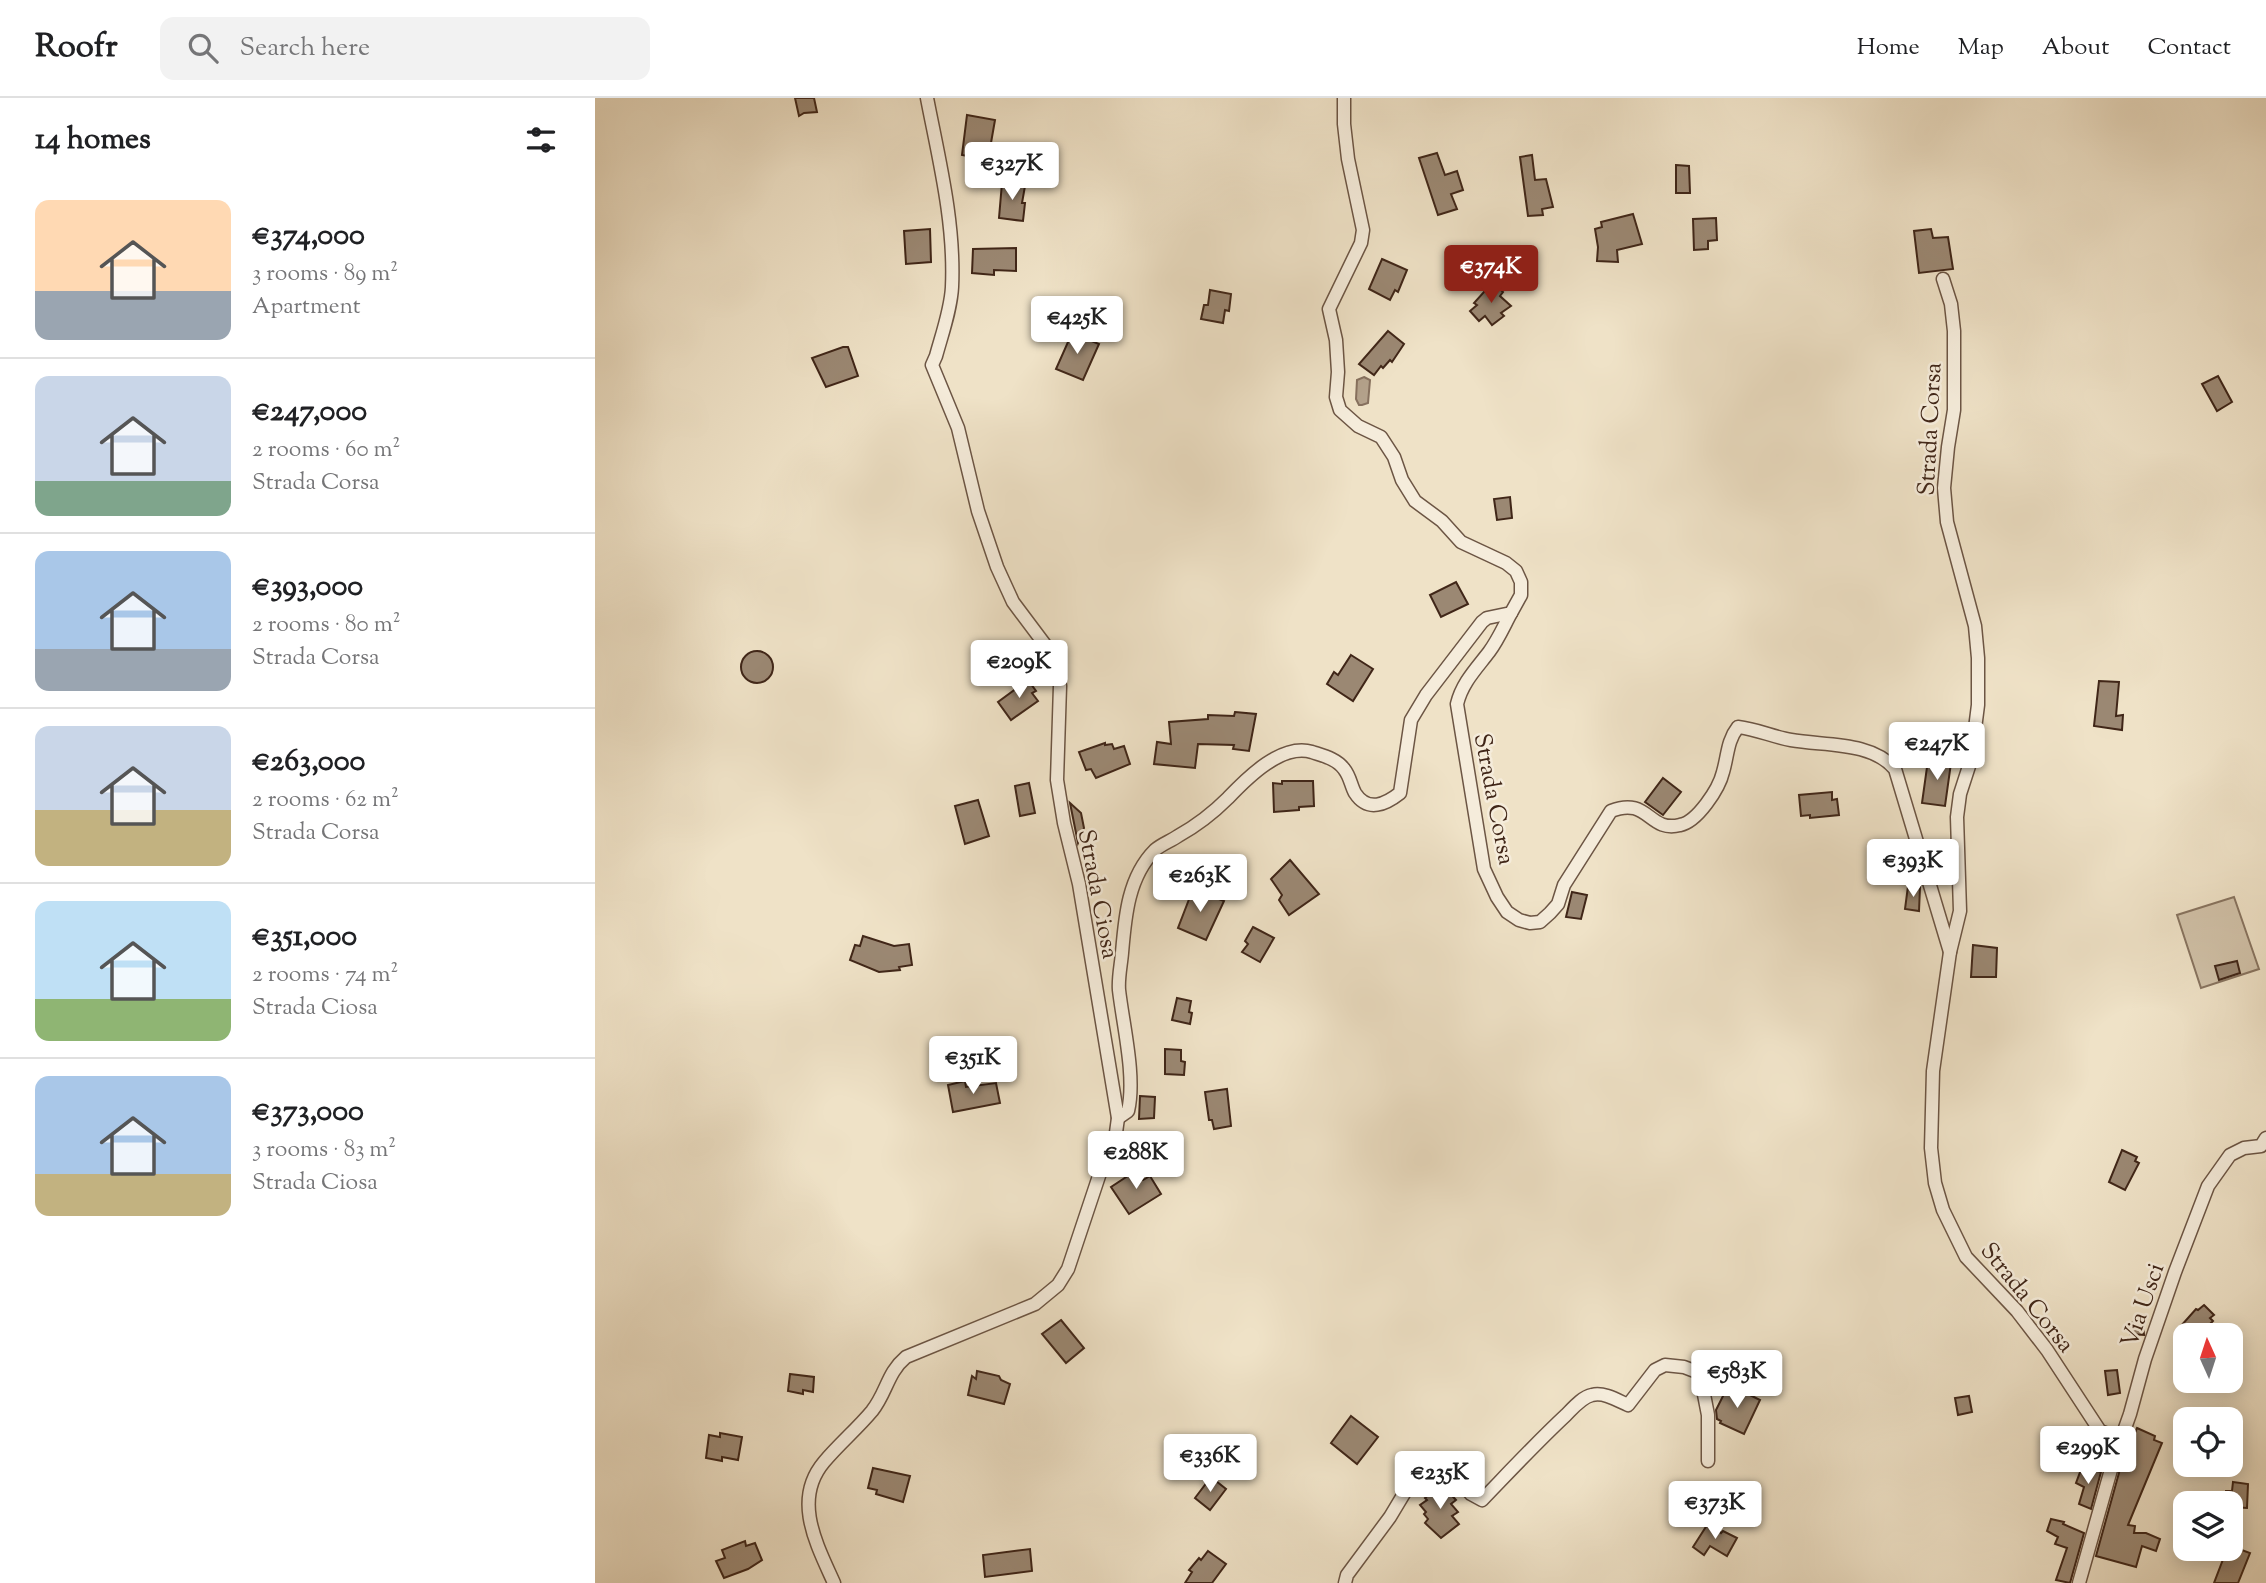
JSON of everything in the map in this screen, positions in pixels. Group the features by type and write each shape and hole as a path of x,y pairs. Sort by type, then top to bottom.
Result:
{"street":[{"name":"Strada Ciosa","path":"834,1583 815,1540 809,1518 810,1494 822,1464 880,1401 891,1373 906,1357 1035,1304 1058,1285 1068,1269 1101,1170 1115,1140 1118,1118 1079,884 1064,823 1057,779 1060,686 1055,658 1013,602 997,567 978,510 958,428 932,365 952,289 950,230 927,98"},
{"name":"Strada Corsa","path":"1345,98 1344,124 1348,159 1363,230 1361,243 1329,309 1336,340 1336,397 1340,410 1358,426 1381,437 1415,501 1442,521 1461,542 1506,563 1516,571 1521,582 1521,595 1491,649 1467,680 1457,704 1484,869 1507,912 1530,923 1540,922 1550,913 1558,904 1564,885 1611,811 1635,807 1666,827 1683,825 1696,816 1712,796 1723,774 1730,737 1738,727 1751,728 1789,740 1864,750 1887,760 1895,769 1950,952"},
{"name":"Strada Corsa","path":"1943,279 1951,304 1954,331 1954,410 1944,488 1947,522 1975,626 1978,658 1977,705 1971,760 1960,794 1957,817 1960,911 1950,952 1933,1071 1931,1148 1935,1183 1944,1210 1966,1257 2017,1311 2047,1349 2100,1431 2121,1439"},
{"path":"1118,1118 1128,1111 1131,1091 1118,986 1126,910 1139,870 1157,848 1180,836 1218,808 1240,786 1285,753 1300,749 1337,762 1345,770 1355,793 1363,802 1375,805 1388,803 1401,793 1411,720 1426,695 1487,618 1511,613"},
{"name":"Via Usci","path":"2079,1583 2145,1359 2208,1186 2230,1155 2260,1146 2266,1138"},
{"path":"1345,1583 1347,1574 1390,1517 1420,1467 1437,1463 1452,1472 1471,1494 1482,1500 1543,1436 1581,1401 1590,1395 1599,1394 1628,1405 1655,1370 1665,1365 1684,1367 1697,1372 1701,1379 1707,1415 1708,1461"}],"shaded area":[{"path":"1364,377 1370,380 1368,403 1359,405 1356,399 1357,380"},
{"path":"2234,897 2259,969 2201,988 2177,915"}],"building":[{"path":"795,98 814,98 817,112 799,116"},
{"path":"967,115 995,120 988,160 962,155"},
{"path":"1437,153 1445,175 1457,171 1463,190 1451,194 1457,209 1438,215 1419,158"},
{"path":"1532,155 1535,180 1546,179 1553,207 1542,209 1543,215 1528,216 1520,157"},
{"path":"1676,165 1689,166 1690,193 1676,193"},
{"path":"1002,183 1025,186 1023,221 999,218"},
{"path":"1633,214 1642,244 1617,250 1618,262 1597,261 1595,229 1602,227 1601,222"},
{"path":"1716,218 1717,240 1708,241 1708,249 1694,250 1693,219"},
{"path":"930,229 931,262 906,264 904,231"},
{"path":"1931,229 1933,238 1948,237 1953,269 1919,273 1914,231"},
{"path":"1016,248 1016,271 994,270 994,275 972,273 973,249"},
{"path":"1382,259 1407,270 1398,292 1395,290 1390,300 1369,289"},
{"path":"1493,282 1503,292 1500,296 1511,306 1501,313 1504,316 1492,325 1485,316 1479,321 1470,311"},
{"path":"1210,290 1231,294 1229,311 1225,310 1223,323 1201,319 1204,305 1208,305"},
{"path":"1388,331 1404,344 1392,362 1390,360 1383,368 1381,366 1374,375 1359,364"},
{"path":"1072,333 1099,344 1083,380 1056,369"},
{"path":"848,347 858,376 826,387 812,358"},
{"path":"2218,376 2232,402 2217,411 2202,384"},
{"path":"1510,497 1512,518 1497,520 1494,499"},
{"path":"1456,582 1468,604 1441,617 1430,595"},
{"path":"757,651 768,656 773,667 768,678 757,683 746,678 741,667 746,656"},
{"path":"1351,655 1373,669 1353,701 1327,684 1334,672 1338,675"},
{"path":"1028,680 1036,691 1032,693 1038,701 1011,720 998,702"},
{"path":"2099,681 2119,682 2116,716 2123,715 2122,730 2094,726"},
{"path":"1235,712 1256,714 1249,751 1233,749 1234,745 1198,744 1195,768 1154,764 1157,742 1171,744 1169,722 1208,719 1208,715 1234,716"},
{"path":"1105,743 1112,744 1114,749 1124,746 1130,764 1096,778 1091,769 1086,770 1079,752"},
{"path":"1938,759 1951,763 1945,806 1922,803 1928,760"},
{"path":"1663,778 1681,792 1663,815 1645,802"},
{"path":"1282,781 1313,781 1314,806 1274,812 1273,783 1282,784"},
{"path":"1029,783 1035,813 1020,816 1015,786"},
{"path":"1832,792 1832,800 1837,799 1839,815 1810,818 1810,815 1801,816 1799,795"},
{"path":"978,800 989,836 965,844 955,806"},
{"path":"1070,803 1081,813 1084,828 1078,843"},
{"path":"1185,856 1197,867 1183,883 1171,871"},
{"path":"1290,860 1319,894 1289,915 1279,900 1282,895 1271,879"},
{"path":"1908,886 1920,887 1919,911 1905,909"},
{"path":"1193,889 1224,901 1206,940 1178,928"},
{"path":"1572,892 1587,895 1581,919 1566,917"},
{"path":"1253,927 1274,938 1260,962 1242,952 1248,944 1245,941"},
{"path":"863,936 894,946 909,944 912,965 899,967 900,970 879,972 850,960 855,945 860,946"},
{"path":"1973,945 1997,948 1996,977 1971,977"},
{"path":"2237,961 2240,973 2219,980 2215,966"},
{"path":"1177,998 1191,1001 1190,1024 1172,1020"},
{"path":"1165,1049 1181,1050 1181,1061 1185,1062 1184,1075 1165,1074"},
{"path":"965,1081 966,1087 996,1083 1000,1103 953,1112 948,1085"},
{"path":"1227,1089 1231,1126 1214,1129 1212,1120 1209,1120 1205,1092"},
{"path":"1140,1096 1155,1097 1154,1118 1139,1119"},
{"path":"2122,1150 2137,1157 2135,1161 2139,1163 2125,1190 2109,1182"},
{"path":"1137,1170 1143,1180 1150,1176 1161,1194 1129,1214 1111,1187"},
{"path":"2204,1305 2214,1315 2210,1318 2213,1321 2184,1323 2196,1309"},
{"path":"1061,1320 1084,1348 1066,1363 1042,1334"},
{"path":"2143,1322 2144,1335 2130,1334 2130,1323"},
{"path":"2117,1370 2120,1393 2108,1395 2105,1371"},
{"path":"977,1371 999,1376 1010,1384 1004,1404 968,1395 972,1376 976,1379"},
{"path":"790,1374 814,1377 813,1392 803,1390 803,1394 788,1391"},
{"path":"1727,1388 1737,1393 1738,1389 1760,1400 1744,1434 1717,1419 1716,1410"},
{"path":"1969,1396 1972,1412 1958,1415 1955,1398"},
{"path":"1351,1416 1378,1437 1357,1464 1331,1443"},
{"path":"2137,1428 2155,1436 2154,1440 2162,1443 2128,1525 2135,1526 2134,1533 2146,1533 2160,1539 2156,1551 2142,1546 2136,1567 2096,1556 2122,1462"},
{"path":"720,1433 742,1437 738,1460 706,1458 709,1435 720,1437"},
{"path":"2082,1467 2101,1472 2091,1509 2079,1504 2084,1487 2076,1483"},
{"path":"873,1468 910,1476 903,1502 876,1494 877,1490 868,1488"},
{"path":"1211,1477 1226,1489 1210,1510 1195,1498"},
{"path":"2233,1482 2248,1484 2247,1508 2243,1508 2243,1491 2232,1491"},
{"path":"1441,1484 1456,1500 1451,1504 1458,1512 1452,1516 1459,1524 1441,1538 1425,1523 1428,1519 1420,1505"},
{"path":"2051,1519 2064,1522 2063,1524 2084,1533 2070,1583 2056,1580 2067,1548 2055,1544 2058,1537 2047,1531"},
{"path":"1709,1522 1721,1533 1723,1531 1737,1538 1727,1556 1710,1546 1704,1555 1693,1547"},
{"path":"745,1541 746,1546 755,1543 762,1560 748,1569 724,1578 716,1561 725,1558 722,1550"},
{"path":"1030,1549 1032,1571 985,1577 983,1555"},
{"path":"2243,1550 2250,1553 2238,1583 2214,1583 2222,1561 2243,1561"},
{"path":"1208,1551 1226,1564 1212,1583 1185,1583 1192,1572 1189,1570"}]}
